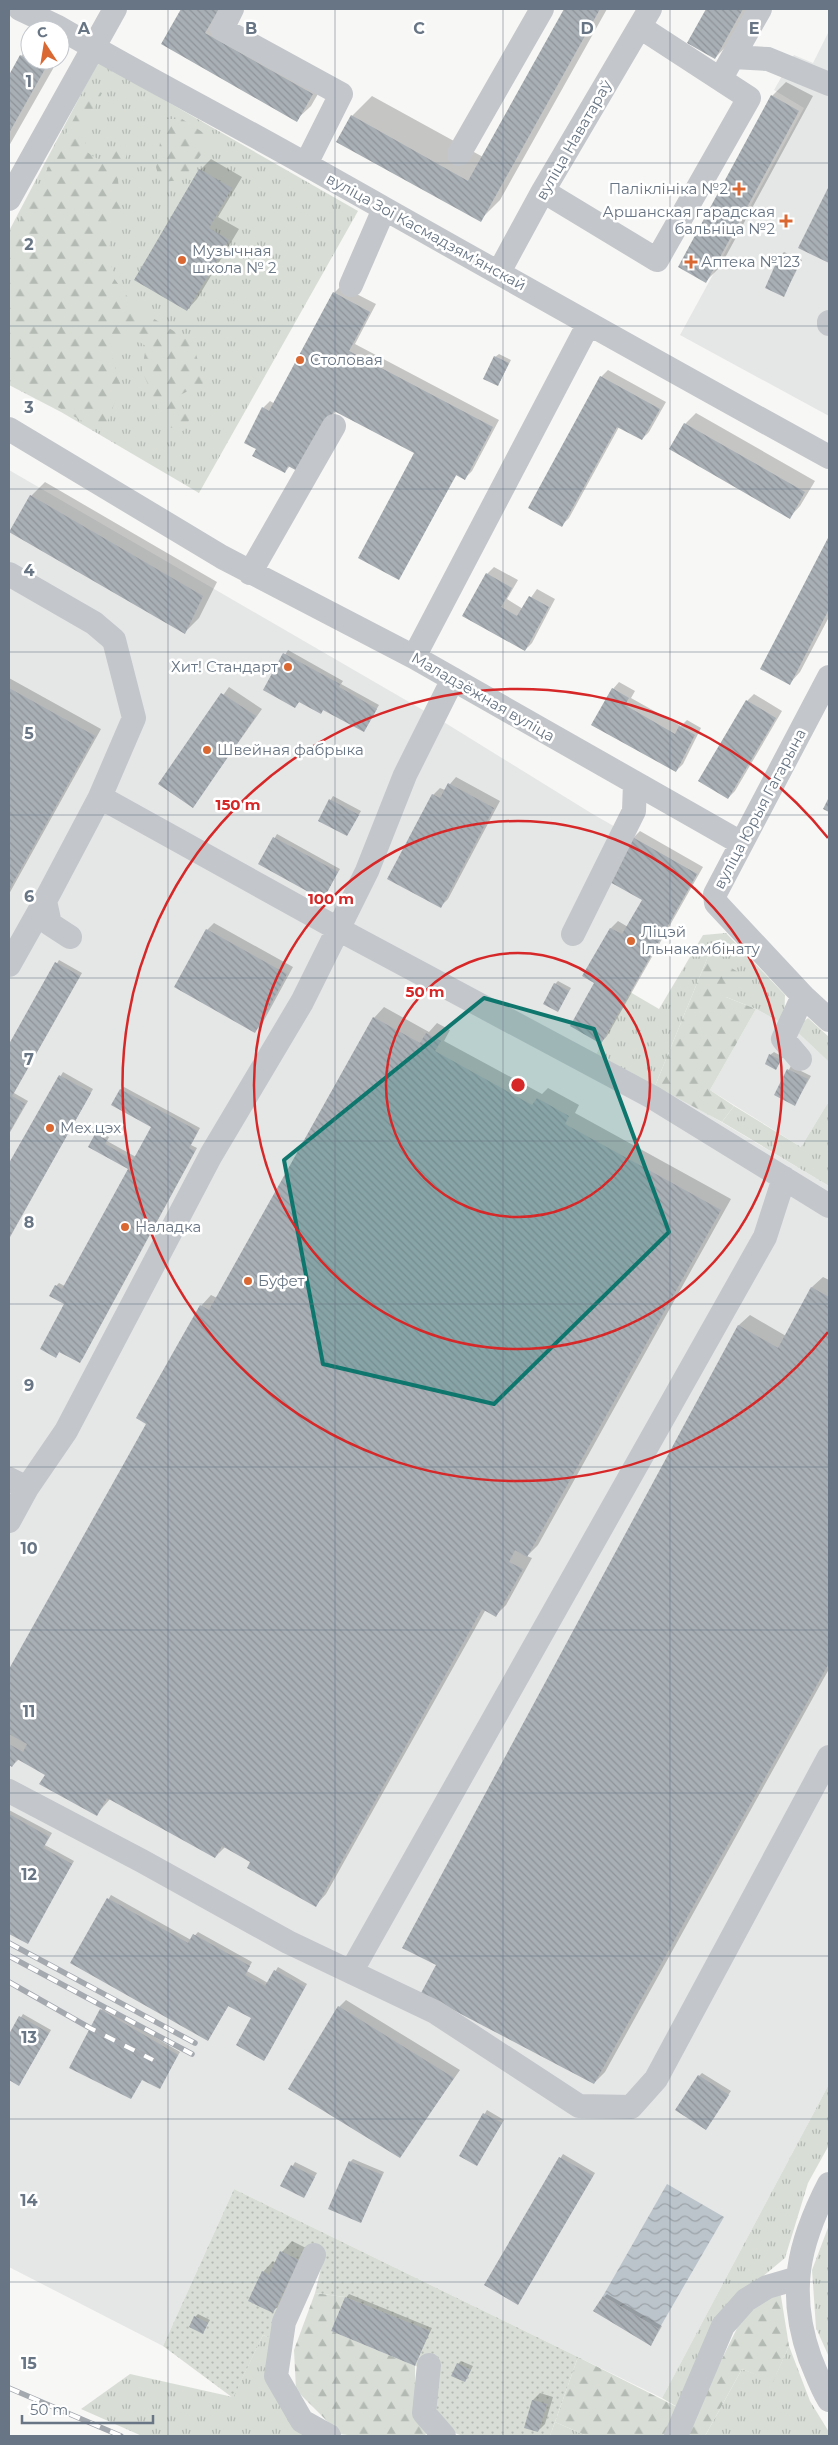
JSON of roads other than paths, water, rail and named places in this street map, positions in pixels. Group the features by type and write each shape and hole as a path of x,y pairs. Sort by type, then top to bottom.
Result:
{"street":[{"name":"вуліца Зоі Касмадзямʼянскай","path":"20,9 306,164 499,272 588,325 829,457"},
{"path":"9,199 115,9"},
{"path":"232,9 222,29 341,94 306,164"},
{"path":"459,154 542,9"},
{"path":"720,79 760,9"},
{"path":"543,191 657,260 749,98 720,79 645,18"},
{"name":"вуліца Наватараў","path":"499,272 543,191 645,18"},
{"path":"733,57 768,59 829,84"},
{"path":"351,285 384,209"},
{"path":"414,657 588,325"},
{"path":"250,573 334,426"},
{"name":"Маладзёжная вуліца","path":"9,430 250,573 414,657 741,842"},
{"path":"9,574 94,624 114,640 134,718 100,797 9,965"},
{"name":"вуліца Юрыя Гагарына","path":"829,677 714,894 716,903 803,996 829,1020"},
{"path":"9,1521 18,1483 66,1431 211,1156 302,1002 367,871 405,775 453,679"},
{"path":"574,934 634,811 635,783"},
{"path":"100,797 338,929 652,1097 829,1206"},
{"path":"45,901 50,924 70,937"},
{"path":"800,1059 783,1039 803,996"},
{"path":"351,1972 765,1237 784,1178"},
{"path":"9,1790 288,1942 435,2012 579,2106 631,2106 656,2079 829,1757"},
{"path":"829,2184 813,2215 803,2244 798,2278 799,2321 816,2374 829,2400"},
{"path":"314,2255 284,2322 276,2376 302,2421 329,2436"},
{"path":"676,2436 723,2326 746,2300 767,2287 798,2278"},
{"path":"429,2365 424,2413 444,2436"}],"water":[{"path":"667,2184 724,2217 659,2329 603,2296"}],"railway":[{"path":"9,1943 195,2043"},
{"path":"9,1956 192,2054"},
{"path":"9,1982 90,2028 153,2060"},
{"path":"9,2388 121,2436"}],"place":[{"name":"Паліклініка №2","path":"739,189"},
{"name":"Аршанская гарадская бальніца №2","path":"786,221"},
{"name":"Музычная школа № 2","path":"182,260"},
{"name":"Аптека №123","path":"691,262"},
{"name":"Столовая","path":"300,360"},
{"name":"Хит! Стандарт","path":"288,667"},
{"name":"Швейная фабрыка","path":"207,750"},
{"name":"Ліцэй Ільнакамбінату","path":"631,941"},
{"name":"Мех.цэх","path":"50,1128"},
{"name":"Наладка","path":"125,1227"},
{"name":"Буфет","path":"248,1281"}]}
